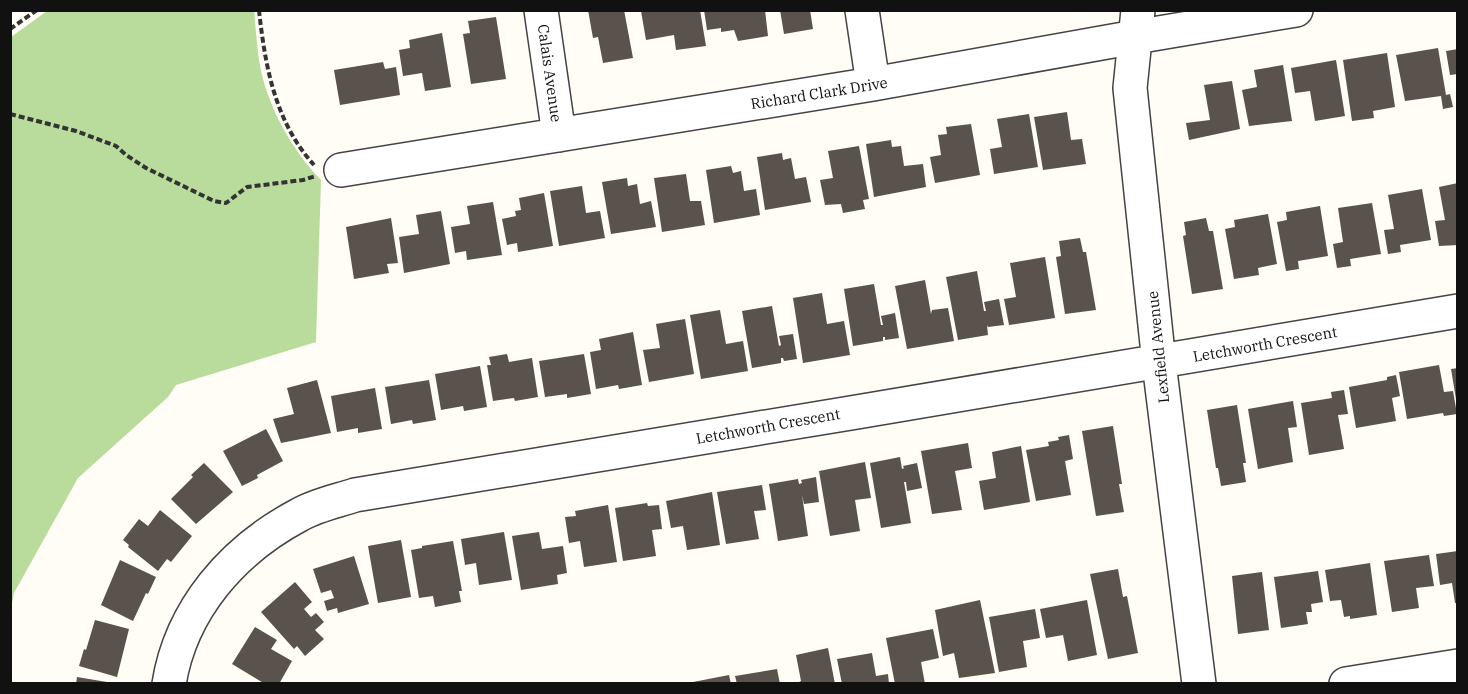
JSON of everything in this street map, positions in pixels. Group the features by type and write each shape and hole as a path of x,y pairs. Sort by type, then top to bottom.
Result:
{"street":[{"name":"Calais Avenue","path":"541,10 559,135"},
{"path":"862,10 873,84"},
{"name":"Richard Clark Drive","path":"332,172 873,84 1137,24 1296,10"},
{"name":"Lexfield Avenue","path":"1137,24 1130,88 1159,363 1199,684"},
{"name":"Letchworth Crescent","path":"169,684 171,670 195,608 217,580 246,550 300,514 355,495 843,413 1159,363 1458,311"},
{"path":"1346,684 1458,666"}],"path":[{"path":"10,29 37,10"},
{"path":"259,10 265,62 283,118 310,160 332,172"},
{"path":"10,114 76,131 116,146 146,168 214,201 226,203 247,187 303,180 332,172"}],"green space":[{"path":"47,11 254,11 260,63 270,100 292,143 321,180 316,342 176,385 168,397 78,478 14,593 11,608 11,37"}],"building":[{"path":"588,10 624,10 633,58 603,63 598,37 593,38"},
{"path":"700,10 706,46 676,50 674,35 646,40 641,11"},
{"path":"704,10 765,10 768,36 738,41 734,30 721,32 721,28 707,30"},
{"path":"780,10 810,10 813,29 784,34"},
{"path":"496,17 506,79 471,84 463,34 470,33 468,21"},
{"path":"442,33 451,87 425,91 422,73 403,76 399,50 410,48 409,40"},
{"path":"1438,48 1446,95 1450,94 1453,107 1443,109 1441,96 1405,101 1396,55"},
{"path":"1458,49 1458,74 1450,75 1446,51"},
{"path":"1387,53 1395,107 1373,111 1374,118 1352,121 1343,60"},
{"path":"1336,60 1345,116 1315,121 1310,91 1295,93 1291,68"},
{"path":"383,62 385,69 396,67 400,95 340,105 334,70"},
{"path":"1283,65 1292,121 1249,126 1242,90 1257,87 1254,70"},
{"path":"1232,81 1240,129 1189,140 1186,123 1210,120 1204,85"},
{"path":"1067,112 1071,140 1082,139 1086,164 1043,170 1034,117"},
{"path":"1029,114 1038,167 994,174 990,149 1002,147 997,119"},
{"path":"971,124 980,175 935,183 930,157 941,155 938,135 947,134 946,127"},
{"path":"891,140 892,147 901,146 904,166 923,164 926,187 874,197 866,144"},
{"path":"859,146 869,199 863,200 865,209 843,213 841,204 825,205 820,180 833,178 828,151"},
{"path":"782,153 783,160 791,158 795,179 806,177 811,202 765,210 757,157"},
{"path":"731,166 733,173 741,171 744,191 756,189 760,215 714,223 706,170"},
{"path":"686,174 690,201 701,201 705,225 662,232 654,178"},
{"path":"627,178 628,186 637,184 640,204 651,201 656,227 611,234 602,182"},
{"path":"1458,183 1458,245 1439,246 1435,221 1445,220 1439,187"},
{"path":"582,186 586,213 600,211 605,238 559,246 550,191"},
{"path":"1422,189 1431,240 1400,245 1401,252 1388,254 1384,230 1394,229 1388,195"},
{"path":"544,193 553,246 518,252 517,243 507,245 502,219 516,216 515,211 521,210 519,198"},
{"path":"493,202 502,255 467,260 466,251 455,253 451,227 470,224 467,206"},
{"path":"1372,203 1381,254 1350,259 1351,266 1337,268 1333,244 1343,242 1338,208"},
{"path":"1320,206 1328,256 1298,261 1299,269 1286,271 1277,222 1287,220 1286,212"},
{"path":"441,211 450,264 404,273 399,237 419,234 416,215"},
{"path":"1268,214 1277,264 1258,268 1259,275 1234,279 1225,229 1235,227 1234,220"},
{"path":"391,218 398,263 387,264 389,273 354,279 346,227"},
{"path":"1206,218 1209,231 1213,231 1223,289 1192,294 1183,236 1186,235 1184,222"},
{"path":"1080,238 1083,252 1086,252 1096,310 1065,314 1056,257 1061,256 1059,241"},
{"path":"1045,257 1055,318 1009,325 1004,299 1016,297 1010,263"},
{"path":"977,271 984,311 986,311 984,302 999,299 1004,325 988,327 987,325 988,335 958,340 946,277"},
{"path":"925,280 931,314 932,310 948,308 954,341 907,349 895,286"},
{"path":"874,284 881,325 883,325 881,316 895,313 899,338 885,340 883,337 883,341 853,346 844,289"},
{"path":"822,293 827,324 844,321 850,355 803,363 793,298"},
{"path":"772,306 779,346 781,345 779,336 793,334 797,359 784,361 781,358 781,363 752,368 742,311"},
{"path":"720,310 726,344 743,341 748,371 701,379 690,315"},
{"path":"685,319 694,374 649,382 643,350 660,348 656,324"},
{"path":"633,332 642,385 619,389 618,385 596,389 590,352 601,350 599,339"},
{"path":"507,354 509,362 532,358 538,397 515,401 514,398 493,401 487,365 491,365 489,357"},
{"path":"584,354 591,394 567,398 567,394 545,397 539,361"},
{"path":"1439,365 1444,392 1453,391 1457,414 1444,416 1443,413 1407,419 1399,372"},
{"path":"480,366 487,407 464,411 463,406 441,410 435,374"},
{"path":"1458,368 1458,398 1456,399 1451,369"},
{"path":"1396,375 1400,396 1392,398 1396,421 1356,428 1349,387 1387,380 1387,377"},
{"path":"317,380 331,433 281,443 273,419 294,414 287,388"},
{"path":"429,380 436,420 413,424 412,420 391,424 385,387"},
{"path":"375,388 382,429 358,433 358,428 337,432 331,396"},
{"path":"1344,390 1348,414 1338,415 1344,449 1309,455 1301,403 1332,398 1331,392"},
{"path":"1293,401 1297,427 1288,428 1293,462 1258,469 1248,409"},
{"path":"1237,405 1246,463 1243,463 1246,482 1221,486 1207,410"},
{"path":"1113,426 1124,512 1096,516 1082,431"},
{"path":"266,429 283,461 242,486 223,451"},
{"path":"1069,435 1073,459 1065,461 1071,495 1036,501 1026,450 1049,446 1048,442"},
{"path":"968,443 972,468 955,471 962,510 932,514 921,451"},
{"path":"1021,446 1030,502 984,510 979,481 996,478 992,452"},
{"path":"900,457 902,469 903,466 917,463 922,488 907,491 906,482 904,482 911,523 881,528 870,463"},
{"path":"865,462 871,498 855,500 860,531 830,536 819,471"},
{"path":"204,463 233,492 196,524 171,499"},
{"path":"816,477 819,502 804,504 802,495 808,536 778,541 769,484 798,479 799,484 802,483 801,480"},
{"path":"762,485 766,510 754,511 759,539 726,544 717,492"},
{"path":"712,492 720,545 687,550 683,526 671,528 666,501"},
{"path":"647,503 648,506 659,505 662,529 652,530 656,556 623,561 615,508"},
{"path":"608,505 617,562 584,567 580,541 569,543 565,517 576,516 575,511"},
{"path":"160,510 192,536 171,562 167,559 158,571 128,547 129,545 123,540 139,519 148,526"},
{"path":"504,532 512,580 479,585 476,563 465,565 461,539"},
{"path":"539,532 542,549 563,546 567,573 557,575 558,584 521,590 512,536"},
{"path":"401,540 411,597 378,603 368,546"},
{"path":"453,541 462,591 459,591 461,602 435,607 433,596 419,598 411,550"},
{"path":"1458,551 1458,603 1455,603 1452,583 1440,585 1436,554"},
{"path":"1429,555 1434,586 1416,588 1419,608 1392,612 1384,561"},
{"path":"354,556 369,604 338,613 337,608 327,611 324,601 334,598 331,590 321,593 313,569"},
{"path":"120,560 156,577 133,621 101,605"},
{"path":"1370,563 1377,615 1350,619 1350,616 1344,617 1341,600 1330,601 1325,570"},
{"path":"1118,569 1123,597 1127,596 1138,653 1108,659 1090,574"},
{"path":"1318,571 1323,602 1311,604 1312,612 1306,612 1308,624 1281,628 1274,577"},
{"path":"1262,572 1269,630 1238,634 1232,576"},
{"path":"295,582 312,602 304,609 311,617 316,613 324,622 315,630 324,639 305,656 297,646 294,649 261,612"},
{"path":"980,600 995,673 959,678 954,653 943,656 935,610"},
{"path":"1087,600 1097,655 1068,661 1063,635 1046,638 1040,609"},
{"path":"1035,609 1040,638 1023,641 1027,667 999,672 989,617"},
{"path":"95,620 129,629 117,677 79,666"},
{"path":"255,627 277,640 271,649 292,661 279,684 265,684 232,664"},
{"path":"933,629 939,658 921,662 925,684 895,684 886,638"},
{"path":"828,648 835,684 795,684 801,681 796,655"},
{"path":"872,653 876,676 888,674 889,684 842,684 837,659"},
{"path":"777,669 780,684 737,684 735,676"},
{"path":"729,675 731,684 693,684 693,682"},
{"path":"77,677 107,682 107,684 76,684"}]}
